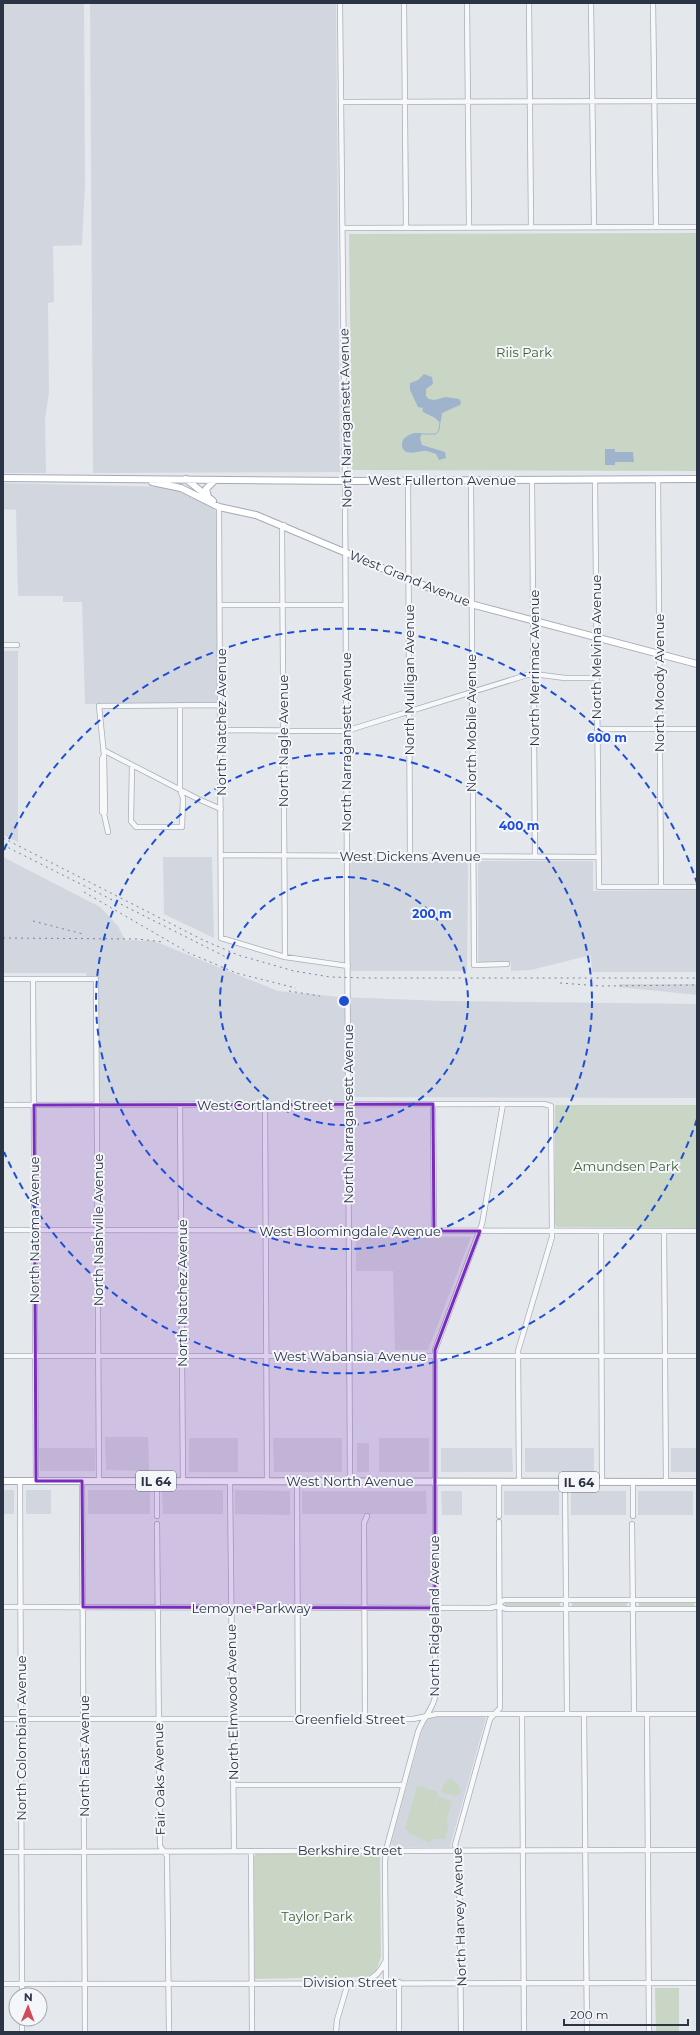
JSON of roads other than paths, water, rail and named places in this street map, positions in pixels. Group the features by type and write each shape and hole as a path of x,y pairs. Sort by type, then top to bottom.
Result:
{"main road":[{"name":"West Grand Avenue","path":"3,478 186,479"},
{"name":"West Grand Avenue","path":"141,479 180,488 219,507 256,514 470,604 697,664"},
{"name":"West Fullerton Avenue","path":"186,479 345,481 697,479"},
{"path":"186,479 219,507"},
{"path":"208,497 206,489 215,480"},
{"name":"West North Avenue","path":"3,1481 697,1482"}],"street":[{"name":"North Narragansett Avenue","path":"340,3 346,552 350,1481"},
{"path":"404,3 406,228"},
{"path":"467,3 469,227"},
{"path":"529,3 530,227"},
{"path":"591,3 594,227"},
{"path":"653,3 656,227"},
{"path":"341,102 697,101"},
{"path":"343,228 697,227"},
{"name":"North Moody Avenue","path":"658,479 661,887"},
{"name":"North Mulligan Avenue","path":"408,480 410,856"},
{"name":"North Mobile Avenue","path":"471,480 470,604 474,966 507,964"},
{"name":"North Merrimac Avenue","path":"532,480 535,856"},
{"name":"North Melvina Avenue","path":"596,480 599,887 661,887"},
{"name":"North Natchez Avenue","path":"219,507 221,938 284,957"},
{"name":"North Nagle Avenue","path":"284,525 282,530 284,957"},
{"path":"220,605 346,605"},
{"path":"3,645 17,645"},
{"path":"221,730 346,731 534,674 565,678 597,678"},
{"path":"132,765 131,821 136,827 182,827 183,798 180,790 183,705"},
{"path":"108,832 104,814 104,753 100,706 221,705"},
{"path":"597,729 697,729"},
{"path":"104,753 132,765 221,809"},
{"name":"West Dickens Avenue","path":"221,855 598,857"},
{"path":"661,887 697,887"},
{"path":"284,957 348,966"},
{"path":"3,979 33,979"},
{"name":"North Nashville Avenue","path":"33,979 96,979 99,1481"},
{"name":"North Natoma Avenue","path":"33,979 36,1481"},
{"path":"433,1104 434,1231"},
{"path":"435,1481 435,1350 480,1231 503,1104"},
{"name":"West Cortland Street","path":"3,1105 544,1104 551,1106 553,1231"},
{"name":"North Natchez Avenue","path":"180,1105 183,1481"},
{"path":"265,1105 267,1481"},
{"name":"West Bloomingdale Avenue","path":"3,1230 697,1231"},
{"path":"519,1481 518,1351 553,1231"},
{"path":"601,1231 602,1482"},
{"path":"664,1231 666,1482"},
{"name":"West Wabansia Avenue","path":"3,1356 697,1356"},
{"name":"North Colombian Avenue","path":"20,1481 22,1984"},
{"name":"North East Avenue","path":"82,1481 85,2032"},
{"path":"157,1481 157,1516"},
{"name":"North Elmwood Avenue","path":"230,1481 234,1851"},
{"path":"297,1481 298,1718"},
{"name":"North Ridgeland Avenue","path":"386,1982 384,1862 386,1850 423,1718 433,1706 435,1697 435,1481"},
{"path":"498,1481 499,1516"},
{"path":"565,1482 567,1714"},
{"path":"633,1482 633,1516"},
{"path":"365,1718 364,1523 367,1516"},
{"name":"North Harvey Avenue","path":"461,2032 459,1856 455,1845 490,1719 500,1708 499,1522"},
{"name":"Fair Oaks Avenue","path":"158,1524 157,1607 160,1846 167,1856 168,2032"},
{"path":"632,1524 634,1714"},
{"name":"Lemoyne Parkway","path":"500,1606 501,1602 504,1600 697,1600"},
{"name":"Lemoyne Parkway","path":"3,1607 490,1608 500,1606 506,1608 566,1609 697,1609"},
{"name":"Greenfield Street","path":"3,1719 423,1718 437,1714 697,1714"},
{"path":"522,1714 524,2032"},
{"path":"584,1714 587,2032"},
{"path":"646,1714 650,2032"},
{"path":"234,1785 403,1785"},
{"name":"Berkshire Street","path":"3,1852 697,1850"},
{"path":"251,1851 252,2032"},
{"path":"361,1982 368,1980 380,1972 386,1958"},
{"name":"Division Street","path":"3,1984 361,1982 697,1983"},
{"path":"399,1982 399,2032"},
{"path":"336,2032 337,2020 348,1983"}],"water":[{"path":"424,374 432,377 433,384 426,389 426,396 429,399 434,400 446,397 459,399 461,402 460,405 442,413 441,421 439,422 422,411 423,408 418,407 410,390 410,383 418,380"},
{"path":"414,433 422,433 420,438 422,445 445,452 446,458 439,460 436,454 426,451 413,453 406,452 402,447 402,443 406,436"},
{"path":"605,449 615,449 615,452 633,452 634,462 615,462 615,465 605,465"}],"waterway":[{"path":"422,434 436,434 439,430 440,422"}],"railway":[{"path":"3,838 203,940 238,955 294,971 330,977 367,978 697,978"},
{"path":"3,845 226,957"},
{"path":"84,892 189,953 236,973 296,988"},
{"path":"33,921 83,934"},
{"path":"3,938 138,939 163,942"},
{"path":"560,983 601,986 697,985"},
{"path":"289,991 320,996"}],"park label":[{"name":"Riis Park","path":"524,352"},
{"name":"Amundsen Park","path":"626,1166"},
{"name":"Taylor Park","path":"317,1916"}]}
